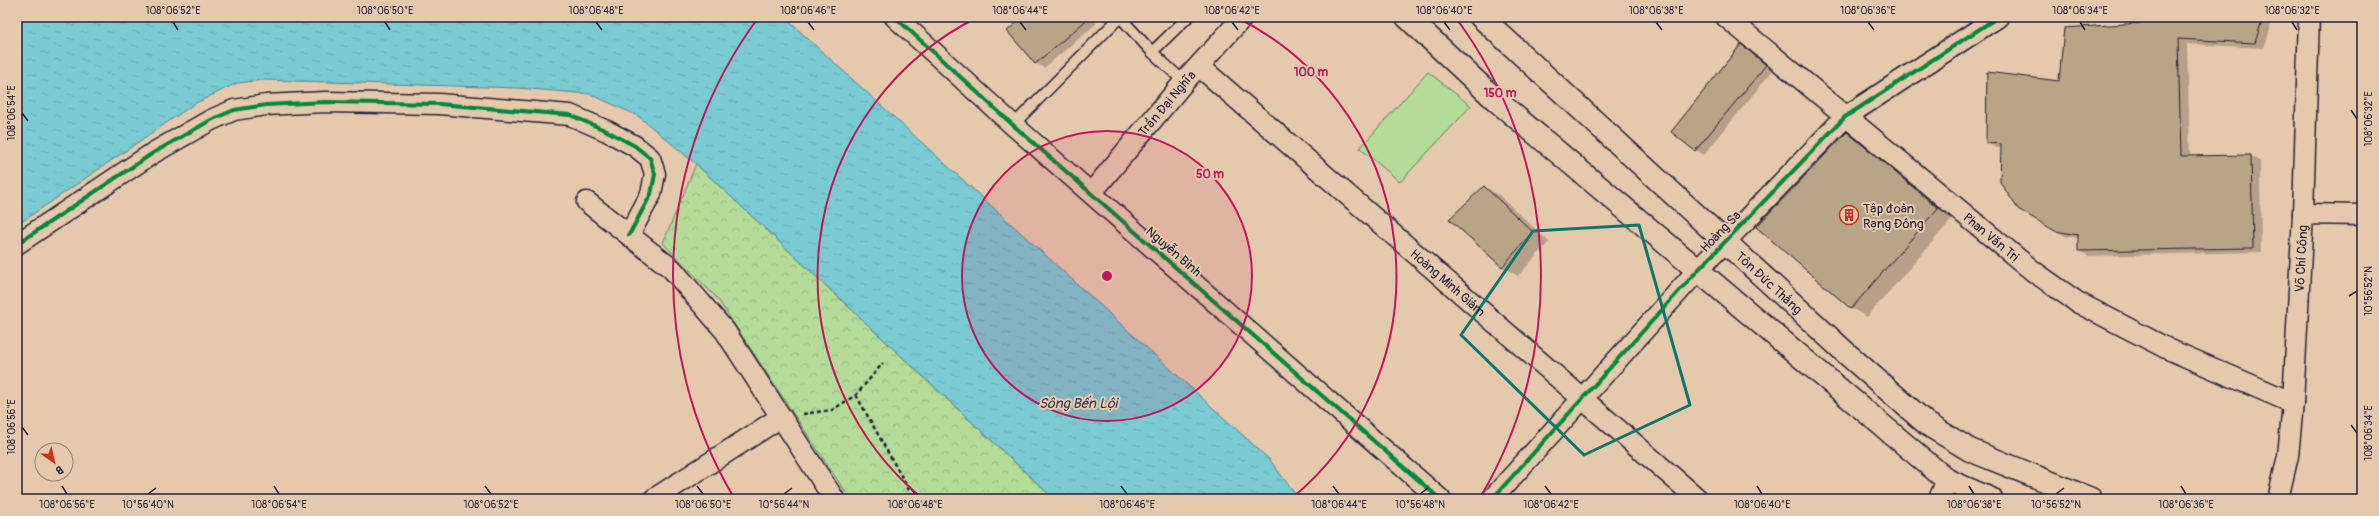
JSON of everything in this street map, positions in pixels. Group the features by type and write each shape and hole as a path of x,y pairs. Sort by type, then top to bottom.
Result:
{"main road":[{"path":"1406,17 1497,100 1697,271 1943,489 1991,499"},
{"name":"Tôn Đức Thắng","path":"1481,17 1846,353 1927,424 1970,450 2091,499"}],"street":[{"name":"Nguyễn Bình","path":"895,17 1013,125 1092,192 1440,499"},
{"name":"Trần Đại Nghĩa","path":"1092,192 1184,82 1244,17"},
{"name":"Phan Văn Trị","path":"1726,17 2033,271 2077,302 2168,349 2293,403"},
{"name":"Hoàng Sa","path":"1492,499 1725,240 1845,117 1998,17"},
{"name":"Võ Chí Công","path":"2278,499 2288,456 2293,403 2303,214 2309,17"},
{"name":"Hoàng Minh Giám","path":"1199,66 1698,499"},
{"path":"17,244 153,153 210,120 234,110 266,105 325,102 438,104 570,115 607,131 636,146 650,158 655,174 651,194 629,234"},
{"path":"587,202 672,269 725,331 834,499"},
{"path":"2303,214 2362,215"},
{"path":"654,499 781,417"}],"lane":[{"path":"1013,125 1120,17 1152,52 1184,82"},
{"path":"1152,52 1188,17"}],"path":[{"path":"781,417 832,410 856,396 883,363"},
{"path":"856,396 914,499"}],"highlighted area":[{"path":"1639,225 1690,405 1584,455 1461,335 1533,231"}],"green space":[{"path":"1428,72 1471,106 1400,182 1360,148"},
{"path":"696,164 1054,499 850,499 717,298 663,243"}],"water":[{"name":"Sông Bến Lội","path":"17,17 784,17 1269,459 1299,499 1054,499 696,164 638,116 590,94 517,88 264,80 237,83 194,104 17,225"}],"building":[{"path":"1023,17 1090,17 1035,64 1007,31"},
{"path":"2140,17 2263,17 2255,43 2178,39 2181,156 2251,155 2253,248 2078,251 2078,235 2055,231 2018,209 2000,182 2001,144 1986,143 1987,72 2059,81 2064,28 2140,23"},
{"path":"1741,44 1766,65 1695,151 1671,132"},
{"name":"Tập đoàn Rạng Đông","path":"1847,132 1938,208 1851,309 1756,227"},
{"path":"1484,186 1533,232 1502,267 1449,219"}],"cycle path":[{"path":"895,17 1013,125 1440,499"},
{"path":"1492,499 1697,271 1845,117 1998,17"},
{"path":"17,244 153,153 211,120 234,110 266,105 325,102 439,104 570,115 607,131 635,146 650,158 655,174 651,194 629,235"}],"place":[{"name":"Tập đoàn Rạng Đông","path":"1849,215"}]}
